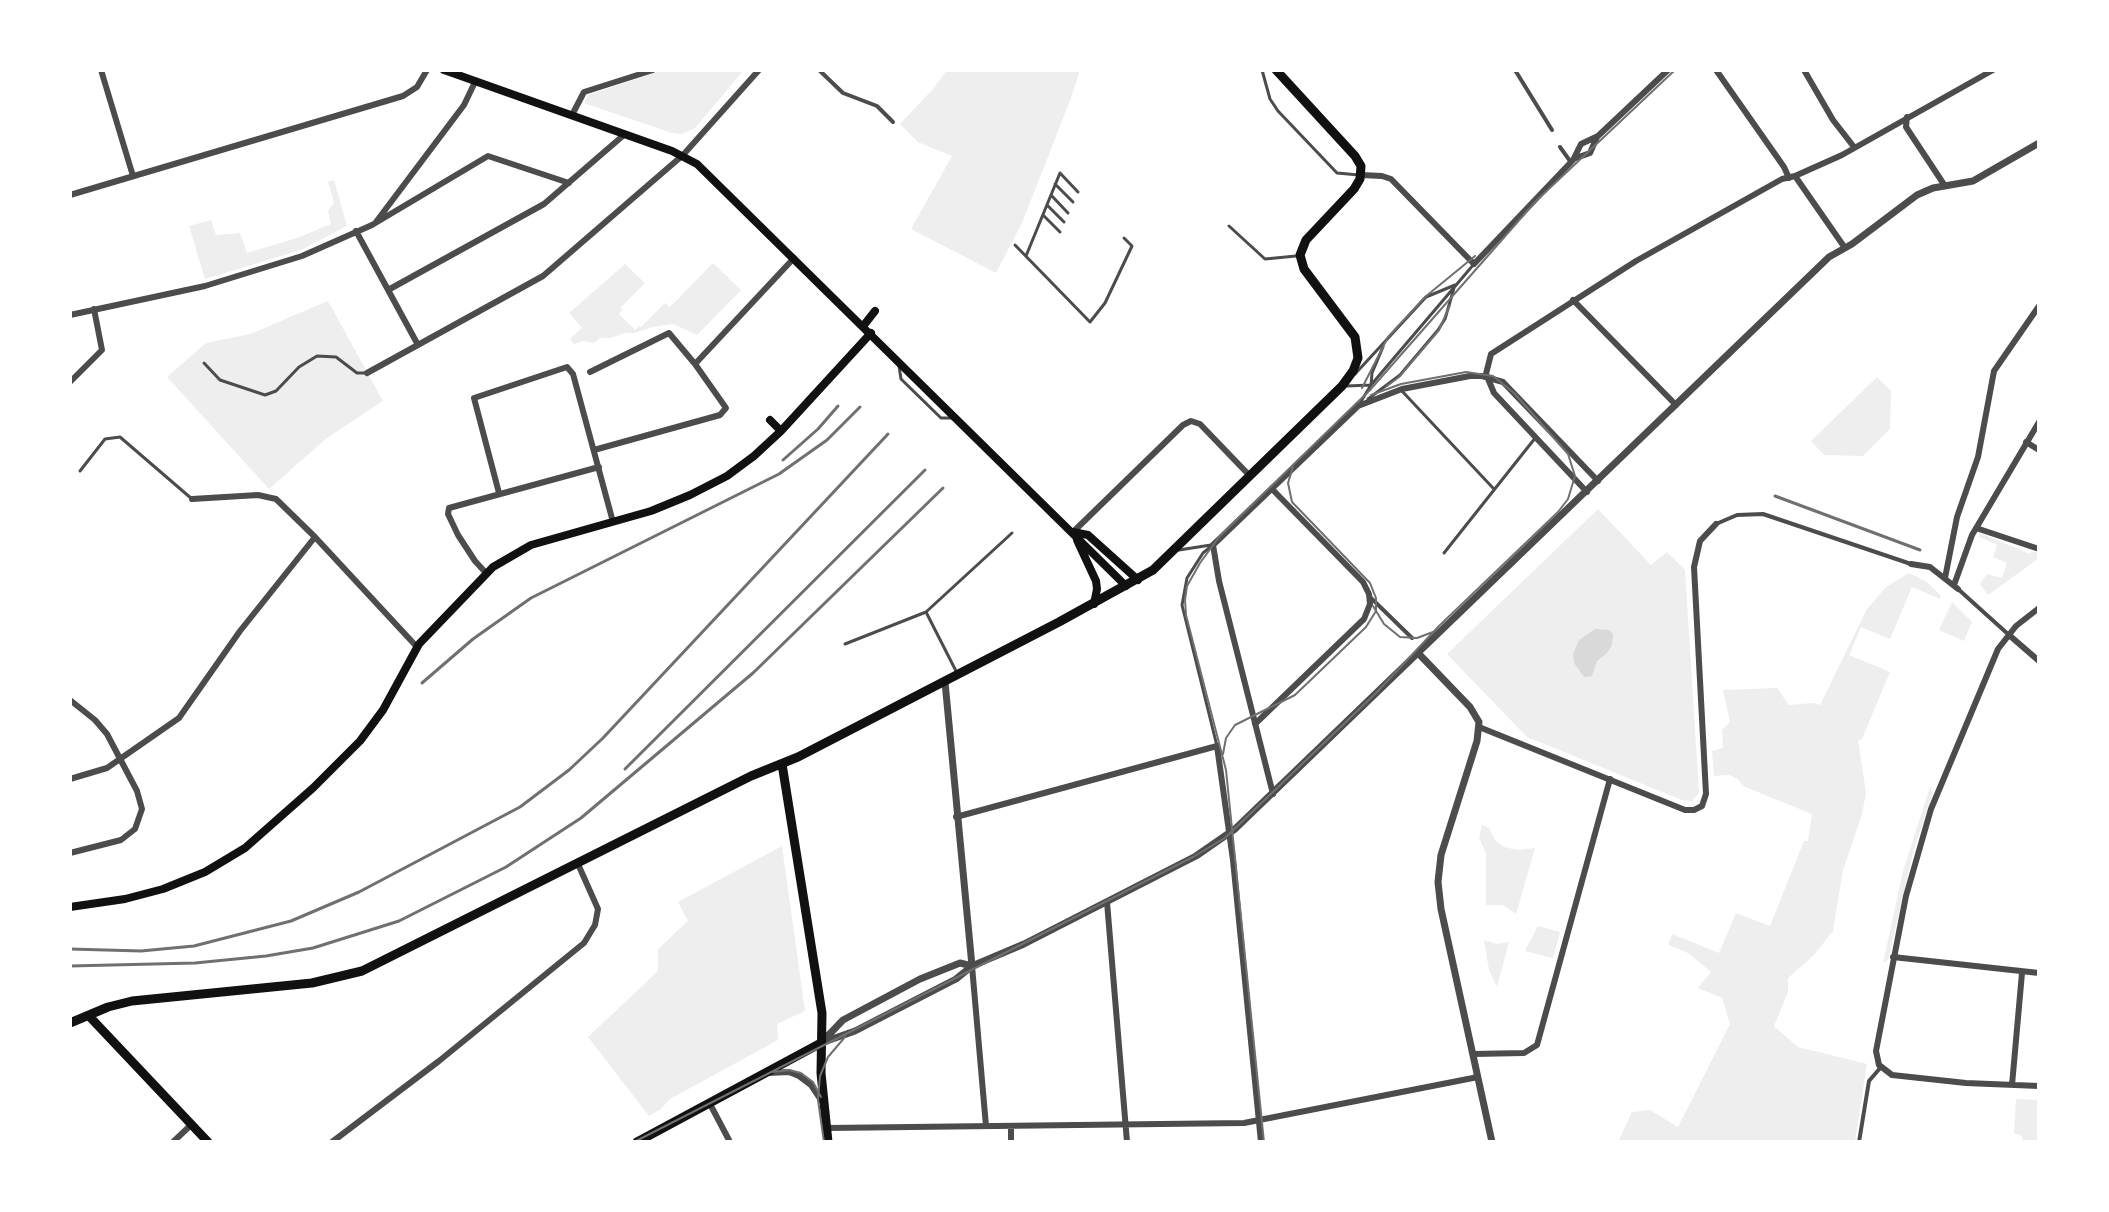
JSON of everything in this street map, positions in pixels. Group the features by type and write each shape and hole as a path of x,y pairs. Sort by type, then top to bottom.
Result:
{"main road":[{"path":"444,70 683,155 705,171 1126,586"},
{"path":"70,1023 132,1001 312,983 352,975 751,776 782,764 1138,580 1175,550 1342,386 1358,358 1355,337 1304,269 1300,255 1306,240 1349,195 1361,175 1361,166 1276,70"},
{"path":"70,907 125,899 163,889 205,872 245,848 313,788 368,732 417,647 486,573 531,545 668,505 746,463 781,431 870,331 875,311"},
{"path":"770,420 781,431"},
{"path":"1073,532 1088,535 1138,580"},
{"path":"1073,532 1096,581 1094,604"},
{"path":"782,764 822,1017 828,1142"},
{"path":"89,1016 208,1142"},
{"path":"637,1142 821,1043"}],"street":[{"path":"101,70 133,176"},
{"path":"70,195 403,96 415,90 427,70"},
{"path":"572,115 584,92 653,70"},
{"path":"367,373 543,276 683,155 759,70"},
{"path":"819,70 843,93 877,106 893,122"},
{"path":"1515,70 1552,130"},
{"path":"1361,175 1382,176 1393,181 1474,264 1572,161 1581,144 1598,136 1668,70"},
{"path":"1716,70 1845,248"},
{"path":"1804,70 1833,120 1854,147"},
{"path":"1587,492 1496,396 1487,377 1487,365 1493,352 1636,261 1993,70"},
{"path":"376,222 464,105 475,82"},
{"path":"1907,117 1906,127 1945,186"},
{"path":"388,290 544,204 625,134"},
{"path":"1572,161 1589,153 1598,136"},
{"path":"821,1043 855,1031 956,979 972,966 1107,902 1196,856 1230,833 1829,257 1917,195 1973,181 2039,143"},
{"path":"1560,147 1572,161"},
{"path":"70,315 205,286 286,261 376,222 488,156 569,183"},
{"path":"356,231 418,345"},
{"path":"695,364 794,258"},
{"path":"1573,300 1676,405"},
{"path":"1945,578 1957,517 1978,457 1994,371 2039,306"},
{"path":"70,382 102,350 94,309"},
{"path":"590,372 667,333 695,364 725,406 725,412 594,450"},
{"path":"499,493 474,398 561,368 569,368 613,522"},
{"path":"1273,794 1213,545 1358,406 1401,390 1470,376 1487,377 1505,384 1598,481"},
{"path":"1073,532 1183,425 1191,421 1200,424 1249,475"},
{"path":"1956,587 1976,528 2039,422"},
{"path":"2026,442 2039,450"},
{"path":"486,573 466,548 447,512 451,506 599,467"},
{"path":"1272,489 1359,577 1370,598 1412,638"},
{"path":"192,499 267,495 283,505 417,647"},
{"path":"1479,727 1687,810 1697,810 1705,802 1694,570 1700,541 1716,524 1740,514 1763,514 1911,564 1930,567 2039,661"},
{"path":"1976,528 2039,549"},
{"path":"70,779 102,770 179,718 240,631 315,537"},
{"path":"1255,724 1364,619 1370,598"},
{"path":"2039,608 1998,649 1928,818 1893,957 1876,1051 1881,1067 1892,1075 2039,1086"},
{"path":"1419,654 1470,707 1479,727 1441,855 1438,882 1441,909 1492,1142"},
{"path":"945,682 986,1126"},
{"path":"70,700 100,725 121,759 142,809 135,829 121,840 70,853"},
{"path":"956,817 1217,746 1230,833 1261,1142"},
{"path":"1473,1054 1524,1053 1533,1049 1538,1040 1610,779"},
{"path":"332,1142 576,951 597,920 597,904 578,864"},
{"path":"1107,902 1127,1142"},
{"path":"1893,957 2039,973"},
{"path":"821,1043 843,1020 908,985 960,963 972,966"},
{"path":"2012,1085 2022,973"},
{"path":"1859,1142 1869,1081 1881,1067"},
{"path":"768,1073 789,1072 799,1076 811,1085 824,1104"},
{"path":"828,1128 1259,1121 1478,1077"},
{"path":"710,1104 730,1142"},
{"path":"173,1142 192,1124"},
{"path":"1011,1126 1011,1142"}],"lane":[{"path":"1262,70 1270,99 1278,111 1337,173 1361,175"},
{"path":"1026,256 1060,173 1078,192"},
{"path":"1055,184 1073,202"},
{"path":"1051,195 1068,213"},
{"path":"1047,205 1064,222"},
{"path":"1043,215 1060,232"},
{"path":"1229,226 1265,259 1300,255"},
{"path":"1015,245 1032,266 1090,322 1105,303 1132,246 1124,238"},
{"path":"1358,406 1371,385 1474,264"},
{"path":"1342,386 1426,297 1455,285"},
{"path":"1358,406 1400,375 1438,330 1445,319 1455,285"},
{"path":"1371,385 1380,353 1390,337"},
{"path":"204,363 220,380 265,395 276,391 300,366 317,356 336,357 357,373 367,373"},
{"path":"1342,386 1371,385"},
{"path":"1401,390 1493,488"},
{"path":"80,471 105,439 117,437 192,499"},
{"path":"1444,553 1536,437"},
{"path":"845,644 926,612 1012,533"},
{"path":"1175,550 1213,545"},
{"path":"1213,545 1203,553 1187,578 1182,602 1217,746"},
{"path":"926,612 958,675"}],"shaded area":[{"path":"664,70 744,70 695,128 682,134 584,103 588,95"},
{"path":"947,70 1080,70 1022,223 996,273 911,229 952,156 918,142 900,124"},
{"path":"334,180 347,226 301,250 205,279 189,226 211,220 216,235 240,233 247,253 300,237 331,224 328,211 334,202 328,182"},
{"path":"713,263 741,290 697,335 673,324 600,338 594,343 583,341 574,344 570,339 582,328 569,313 625,264 645,283 621,307 619,314 635,330 665,303 670,307"},
{"path":"328,301 383,401 327,438 269,489 167,377 206,343 250,334"},
{"path":"1877,377 1891,391 1890,429 1863,456 1824,455 1811,441"},
{"path":"1598,509 1651,565 1667,552 1685,570 1699,793 1692,801 1682,800 1527,737 1447,654"},
{"path":"1980,533 2030,554 2031,551 2039,553 2039,558 1988,595 1980,584 1987,574 2002,578 2007,563 1993,557 1997,545 1979,537"},
{"path":"1909,573 1927,582 1941,596 1940,599 1912,587 1890,639 1861,627 1849,655 1890,672 1862,739 1858,740 1866,793 1862,814 1843,870 1833,931 1813,956 1788,978 1788,992 1774,1026 1798,1047 1867,1064 1855,1142 1618,1142 1632,1112 1650,1110 1678,1127 1730,1024 1722,998 1698,988 1711,972 1688,953 1668,945 1672,934 1719,953 1736,913 1770,926 1804,841 1808,841 1812,814 1743,786 1738,779 1729,775 1714,776 1712,751 1723,748 1722,730 1730,722 1723,690 1777,688 1789,705 1820,705 1867,609 1886,587"},
{"path":"1952,602 1972,622 1964,641 1939,630"},
{"path":"1595,629 1609,630 1613,634 1612,645 1597,661 1592,676 1584,677 1574,663 1573,654 1579,640"},
{"path":"1930,787 1933,793 1914,849 1888,960 1883,963 1903,871"},
{"path":"1482,825 1489,828 1495,840 1504,847 1517,850 1535,848 1516,914 1503,905 1486,905 1486,853 1479,838"},
{"path":"782,846 805,1011 777,1024 778,1040 670,1099 649,1116 588,1037 658,971 658,949 688,921 678,902"},
{"path":"1538,926 1560,932 1553,958 1525,951"},
{"path":"1484,940 1497,944 1509,942 1497,987 1489,970"},
{"path":"2016,1099 2039,1100 2039,1142 2023,1142 2022,1136 2014,1133"}],"tram line":[{"path":"1264,1142 1226,770 1186,615 1187,586 1219,537 1370,390 1536,201 1675,70"},
{"path":"1362,388 1388,337 1425,297 1475,256"},
{"path":"1387,386 1399,377 1439,330 1450,305"},
{"path":"634,1142 1225,838 1376,693 1568,499 1575,476 1568,454 1514,393 1493,376 1466,372 1401,384 1371,395"},
{"path":"1223,754 1226,738 1235,725 1295,695 1366,627 1376,611 1376,598 1370,583 1292,502 1288,483 1293,467"},
{"path":"1373,606 1384,624 1400,637 1417,638 1433,632"},
{"path":"824,1142 818,1100 820,1076 828,1057 845,1037"},
{"path":"773,1072 789,1070 801,1073 813,1082 821,1097"}],"railway":[{"path":"783,460 818,429 838,406"},
{"path":"422,683 473,639 531,598 779,474 827,440 860,407"},
{"path":"70,949 141,951 194,946 291,921 359,892 520,807 569,770 603,738 888,434"},
{"path":"625,769 925,470"},
{"path":"70,966 195,963 313,948 399,921 506,867 581,818 753,673 943,488"},
{"path":"1775,496 1920,550"}]}
